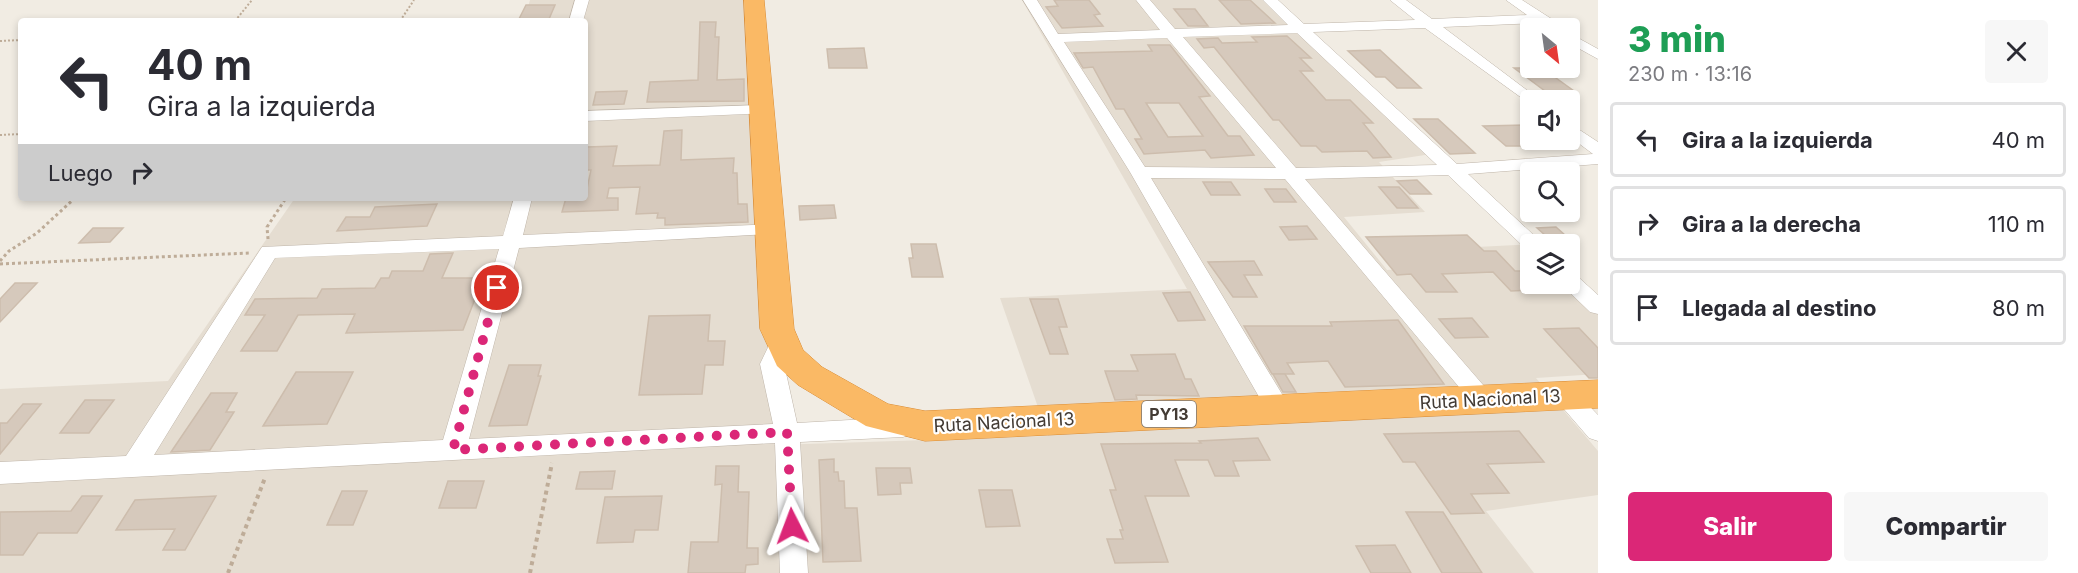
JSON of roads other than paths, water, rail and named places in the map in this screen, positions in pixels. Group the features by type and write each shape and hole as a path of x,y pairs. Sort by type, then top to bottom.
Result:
{"highway":[{"name":"Ruta Nacional 13","path":"754,0 777,329 789,357 810,376 879,416 925,426 1581,395"}],"street":[{"path":"577,18 582,0"},
{"path":"1030,0 1139,171 1279,409"},
{"path":"1143,0 1482,399"},
{"path":"1270,0 1521,234"},
{"path":"1397,0 1520,91"},
{"path":"1513,0 1539,18"},
{"path":"1054,38 1520,20"},
{"path":"1580,44 1598,55"},
{"path":"588,116 761,110"},
{"path":"1580,136 1598,150"},
{"path":"1139,171 1292,174 1452,170 1598,159"},
{"path":"453,450 522,201"},
{"path":"133,467 269,252 770,228"},
{"path":"1580,290 1598,307"},
{"path":"783,341 772,364 787,432 794,573"},
{"path":"1581,395 1598,431"},
{"path":"0,474 925,426"}]}
